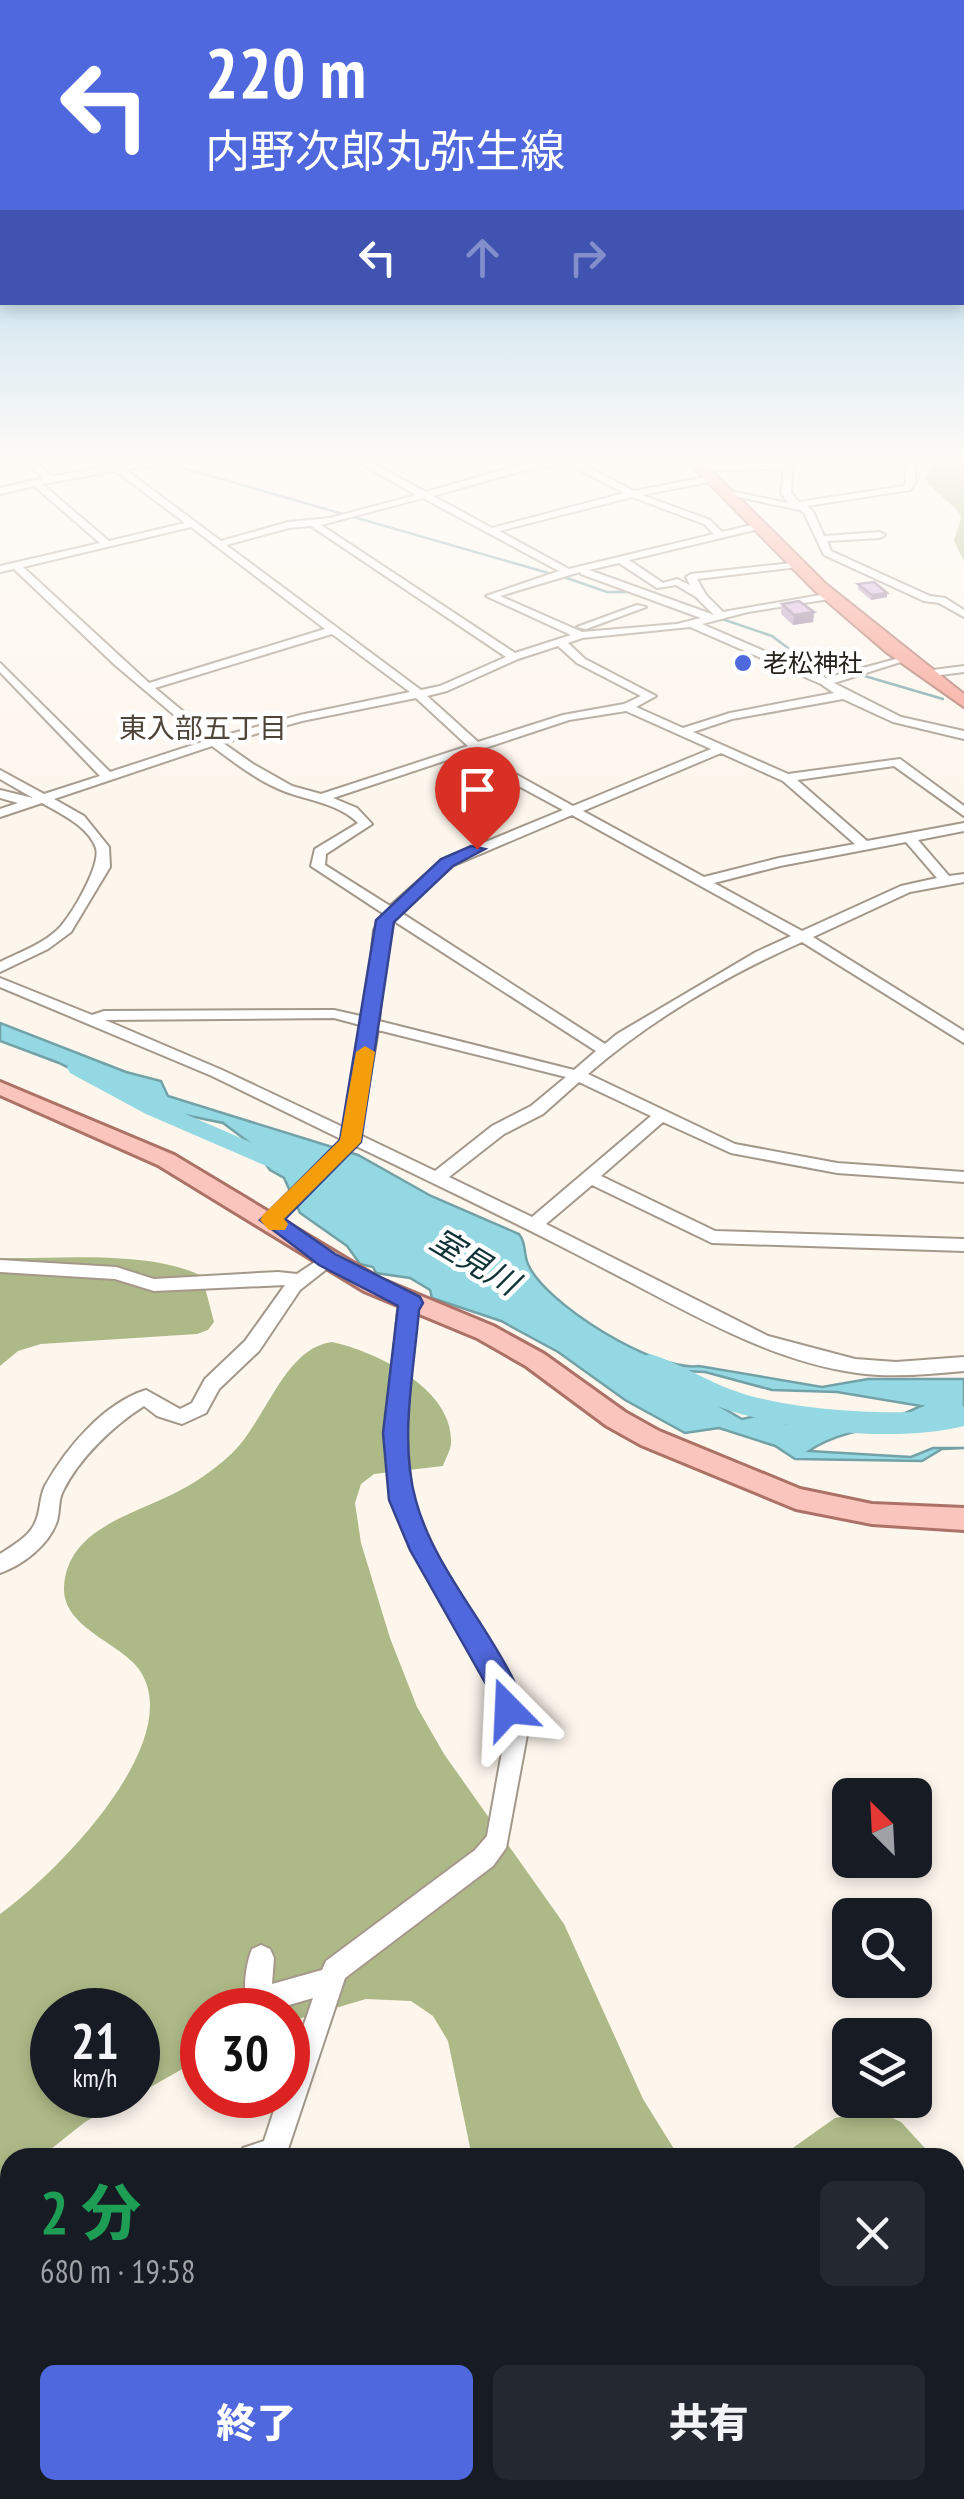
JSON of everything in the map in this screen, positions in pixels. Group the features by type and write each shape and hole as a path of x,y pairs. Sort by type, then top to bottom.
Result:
{"highway":[{"path":"808,574 904,658 964,702"}],"main road":[{"path":"0,1088 166,1160 273,1217 327,1260 412,1303 485,1332 536,1360 616,1419 650,1438 796,1499 872,1514 964,1519"}],"street":[{"path":"16,574 213,742 302,796 321,798 353,811 366,824 320,852 318,866 604,1050"},
{"path":"258,574 419,694 506,774 878,980 964,1038"},
{"path":"389,574 514,657"},
{"path":"564,574 491,596 576,632 660,629 832,596"},
{"path":"568,574 716,617"},
{"path":"642,574 661,586 677,582 701,596"},
{"path":"715,574 691,577 716,617"},
{"path":"872,574 941,600 964,614"},
{"path":"0,813 213,742 300,718 467,682 514,657 635,609 660,629"},
{"path":"692,624 825,682 897,720 964,736"},
{"path":"148,687 333,630"},
{"path":"321,798 566,717 627,706 650,696 582,661 559,640"},
{"path":"825,682 904,658"},
{"path":"1,669 106,775"},
{"path":"925,674 964,669"},
{"path":"685,730 730,716 844,695"},
{"path":"627,706 787,778 864,846"},
{"path":"273,1217 351,1139 372,1021 381,930 392,912 447,863 723,748"},
{"path":"787,778 896,762 964,812"},
{"path":"0,765 42,797"},
{"path":"0,774 79,818 102,847 103,866 66,929 0,968"},
{"path":"0,794 42,797"},
{"path":"702,882 779,862 964,827"},
{"path":"910,838 946,880"},
{"path":"435,1180 498,1130 537,1110 604,1050 762,955 906,889 964,878"},
{"path":"0,982 94,1020 534,1225 762,1341 855,1366 896,1369 964,1364"},
{"path":"94,1020 104,1015 334,1014 578,1076 713,1142 770,1157 837,1168 964,1176"},
{"path":"534,1225 662,1115"},
{"path":"590,1177 712,1237 964,1245"},
{"path":"0,1564 35,1540 46,1526 50,1496 63,1472 119,1414 146,1397 164,1411 190,1415 199,1408 212,1384 252,1346 300,1281 327,1260"},
{"path":"0,1266 82,1269 154,1285 278,1278 300,1281"},
{"path":"269,2148 335,1970 452,1884 498,1840 516,1735 500,1683 420,1542 402,1500 396,1433 408,1310 412,1303"},
{"path":"261,1958 258,2001 332,1980"}],"green space":[{"path":"0,1258 130,1259 180,1268 202,1276 214,1322 208,1330 197,1334 41,1344 18,1351 0,1366"},
{"path":"332,1342 369,1354 426,1390 449,1424 451,1446 443,1466 374,1474 361,1484 355,1503 361,1543 390,1638 417,1707 444,1754 564,1924 643,2099 673,2148 470,2148 448,2041 433,2016 411,2001 366,1999 310,2016 310,1988 180,1988 180,2070 160,2082 160,1988 30,1988 30,2118 92,2118 52,2148 0,2148 0,1914 52,1870 109,1803 132,1767 146,1731 150,1697 138,1668 72,1613 64,1587 68,1568 76,1551 104,1527 180,1490 223,1461 242,1442 300,1358 315,1347"},
{"path":"835,2118 892,2118 925,2148 793,2148"}],"water":[{"path":"0,1023 126,1072 161,1081 168,1096 358,1155 431,1196 519,1234 528,1264 556,1298 604,1332 657,1358 822,1387 868,1379 964,1379 964,1408 845,1435 809,1451 911,1457 933,1448 964,1448 942,1449 922,1461 795,1459 775,1446 719,1428 685,1433 625,1400 558,1352 501,1321 432,1298 430,1290 410,1278 376,1273 373,1267 360,1264 347,1246 300,1213 284,1178 270,1170 251,1144 223,1123 165,1111 114,1083 98,1083 59,1063 0,1041","holes":["681,1371 705,1372 772,1390 837,1392 921,1406 894,1418 785,1423 765,1414 742,1419 675,1380"]}],"building":[{"path":"874,582 887,593 872,595 858,584"},
{"path":"799,601 814,612 794,615 782,604"}],"waterway":[{"path":"561,576 607,592 634,592"},
{"path":"719,618 772,636 800,657 943,699"},
{"name":"室見川","path":"78,1068 154,1109 286,1166"},
{"name":"室見川","path":"650,1364 724,1398 769,1410 891,1422 946,1421 964,1416"}],"slow traffic":[{"path":"277,1224 271,1220 276,1214 350,1142 365,1052"}],"place":[{"name":"老松神社","path":"743,663"}],"district":[{"name":"東入部五丁目","path":"203,727"}],"route":[{"path":"477,849 447,863 386,920 381,930 372,1021 350,1142 271,1220 327,1260 412,1303 408,1310 396,1433 402,1500 420,1542 500,1683 508,1709"}]}
